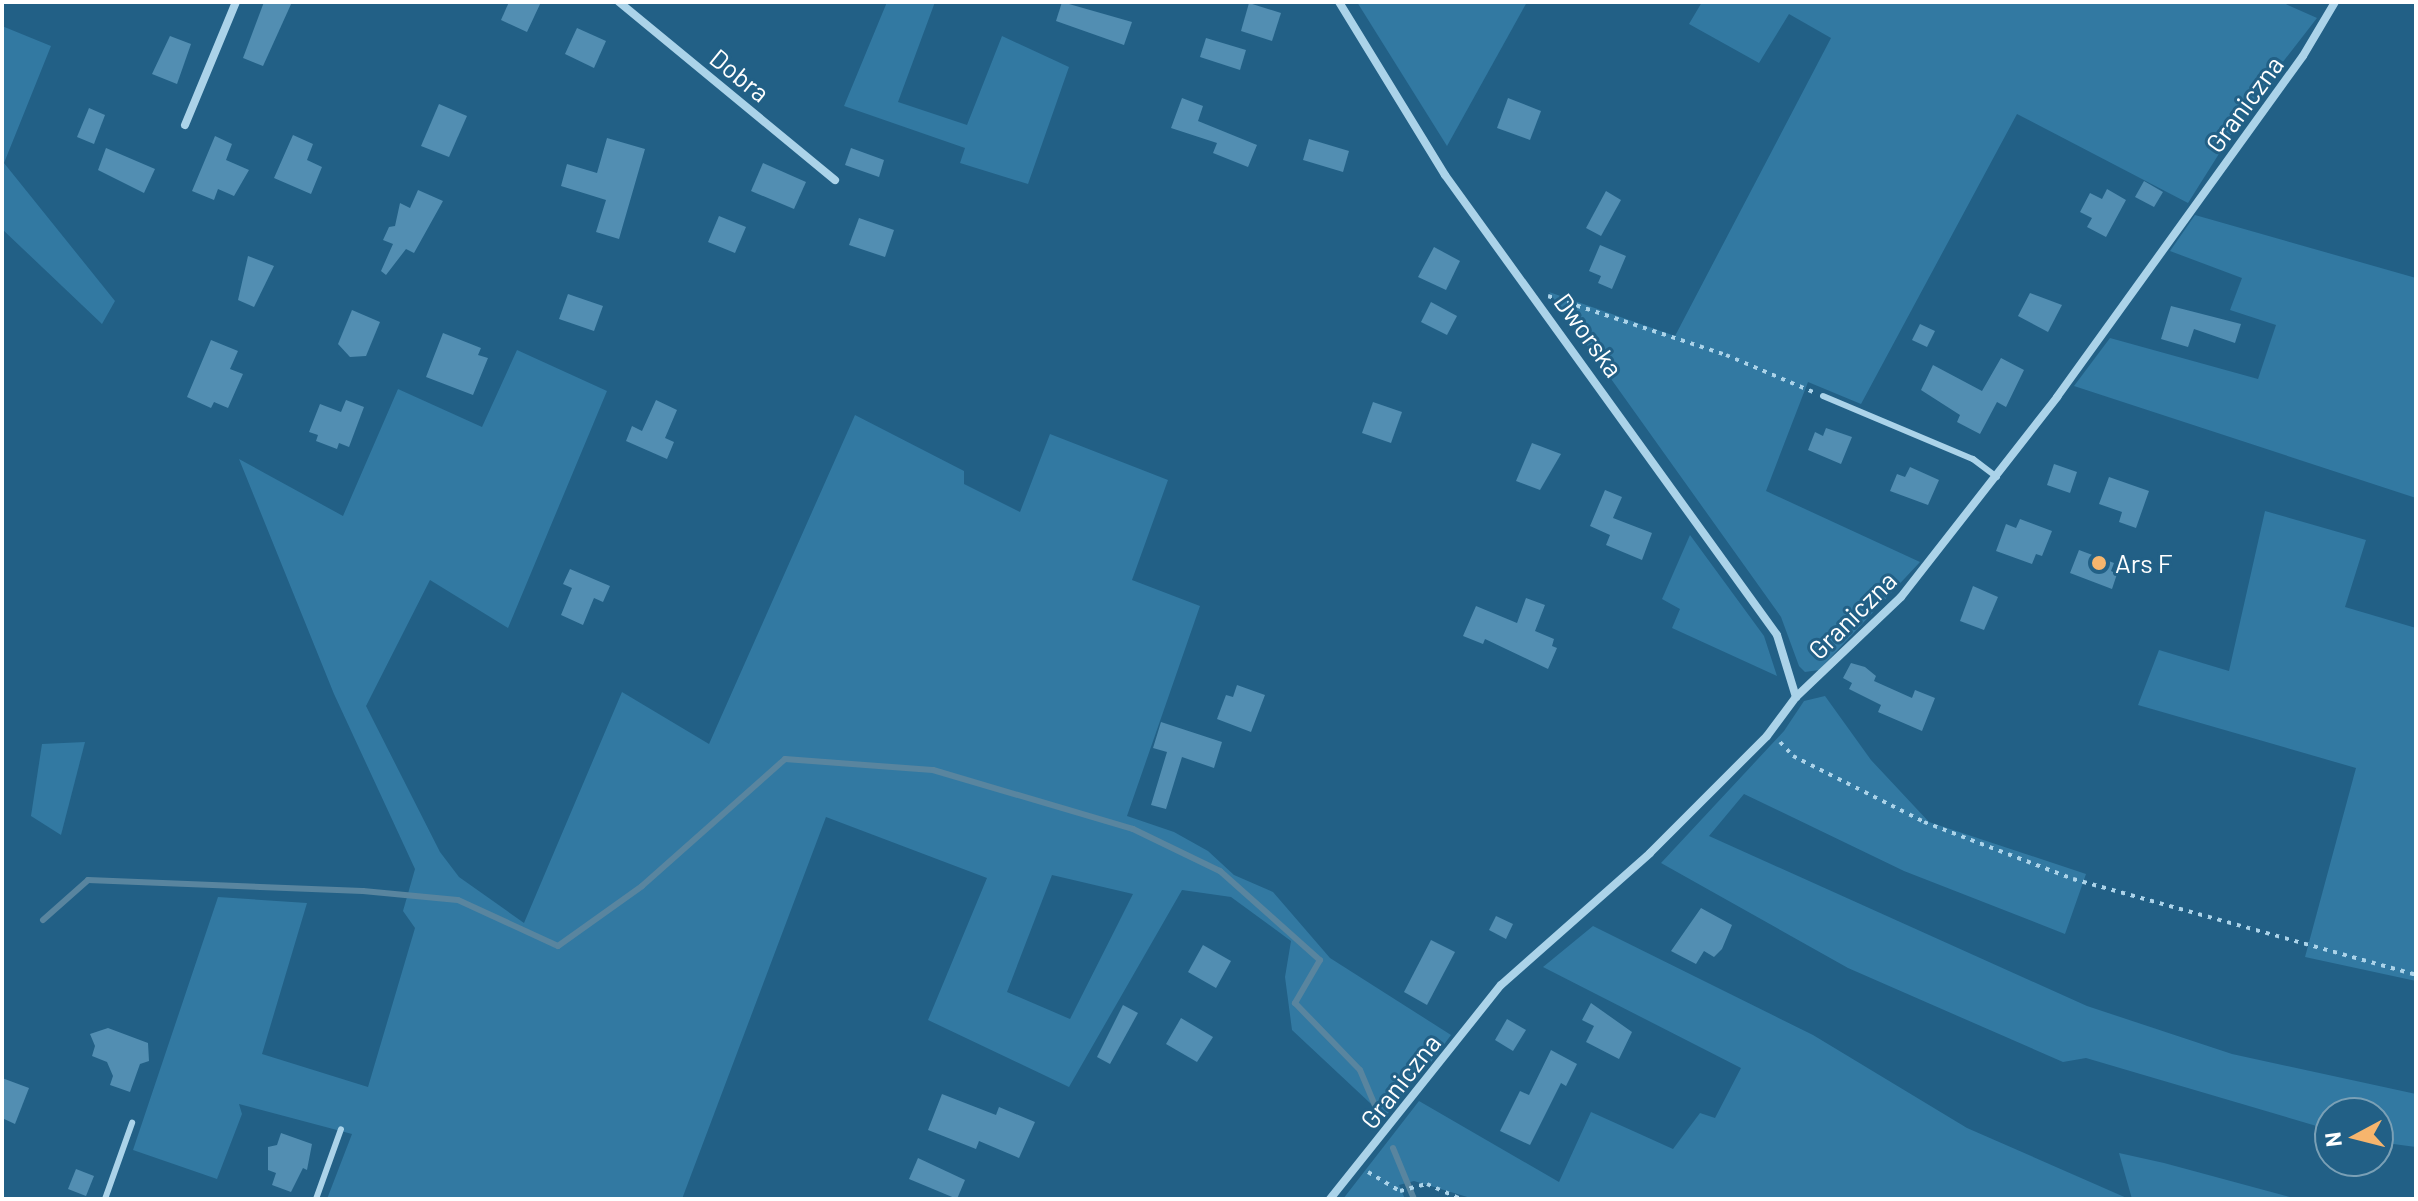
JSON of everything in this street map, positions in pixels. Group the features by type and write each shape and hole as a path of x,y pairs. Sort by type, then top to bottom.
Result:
{"street":[{"path":"185,125 236,2"},
{"name":"Dobra","path":"619,2 835,180"},
{"name":"Dworska","path":"1339,2 1445,175 1538,298 1777,635 1796,697"},
{"name":"Graniczna","path":"1330,1199 1501,985 1650,853 1770,732 1796,697 1901,597 1997,477 2303,56 2335,2"}],"lane":[{"path":"1823,396 1973,459 1997,477"},
{"path":"105,1199 132,1123"},
{"path":"316,1199 341,1129"}],"path":[{"path":"1538,298 1554,295 1726,355 1823,396"},
{"path":"1770,732 1793,756 1924,822 2043,867 2294,945 2416,975"},
{"path":"1357,1166 1400,1191 1427,1184 1460,1199"}],"shaded area":[{"path":"887,2 935,2 898,102 967,125 1002,36 1069,67 1028,184 960,163 965,148 844,106"},
{"path":"1357,2 1527,2 1447,146"},
{"path":"1702,2 2281,2 2317,18 2251,103 2188,203 2017,114 1861,404 1808,382 1766,491 1920,562 1819,670 1805,672 1799,666 1781,617 1549,292 1675,336 1831,38 1789,14 1759,63 1689,24"},
{"path":"2,26 51,46 4,163 115,301 102,324 2,229"},
{"path":"2195,215 2416,278 2416,498 2074,386 2110,338 2258,379 2276,325 2230,310 2242,278 2170,251"},
{"path":"517,350 607,391 508,628 430,580 366,706 440,852 459,877 524,923 622,692 709,744 855,415 964,471 964,484 1020,512 1050,434 1168,480 1132,580 1200,606 1127,816 1174,832 1208,851 1234,875 1273,892 1330,958 1451,1035 1431,1062 1418,1057 1419,1072 1385,1117 1292,1030 1285,977 1291,941 1231,897 1182,890 1069,1087 928,1020 987,878 826,817 682,1199 327,1199 352,1134 239,1104 242,1114 217,1179 133,1150 218,897 307,903 262,1054 368,1087 415,928 403,911 415,869 334,694 239,459 343,516 398,389 482,427","holes":["1052,875 1133,894 1070,1019 1007,992"]},
{"path":"2265,511 2366,540 2345,607 2416,628 2416,981 2305,957 2356,768 2138,705 2159,650 2229,671"},
{"path":"1690,535 1764,636 1777,676 1672,628 1680,609 1662,599"},
{"path":"1825,696 1871,760 1929,822 2086,874 2065,934 1904,871 1744,794 1709,836 2087,1006 2232,1054 2416,1094 2416,1147 2394,1144 2394,1097 2314,1097 2314,1125 2086,1058 2063,1062 1848,968 1661,863 1784,731 1804,701"},
{"path":"85,742 61,835 31,816 42,744"},
{"path":"1593,926 1813,1035 1967,1128 2129,1199 1474,1199 1414,1181 1399,1185 1405,1199 1343,1199 1419,1101 1559,1182 1591,1112 1673,1149 1700,1113 1715,1118 1741,1068 1543,967"},
{"path":"2119,1153 2164,1163 2297,1199 2132,1199"}],"building":[{"path":"264,2 292,2 263,66 243,58"},
{"path":"509,2 541,2 527,32 501,20"},
{"path":"1062,2 1132,22 1124,45 1056,21"},
{"path":"1249,3 1281,13 1272,41 1241,31"},
{"path":"577,28 606,41 594,68 565,54"},
{"path":"170,36 191,44 177,84 152,74"},
{"path":"1206,38 1246,50 1240,70 1200,57"},
{"path":"1182,98 1203,106 1198,121 1257,145 1248,167 1213,153 1217,143 1171,128"},
{"path":"1508,98 1541,111 1530,140 1497,128"},
{"path":"439,104 467,116 449,157 421,146"},
{"path":"89,108 105,115 94,144 77,137"},
{"path":"293,135 313,144 307,160 322,167 311,194 274,178"},
{"path":"215,136 232,144 226,160 249,170 234,196 218,189 214,200 192,191"},
{"path":"607,138 645,149 619,239 596,232 606,200 561,186 567,164 597,173"},
{"path":"1309,139 1349,151 1343,172 1303,160"},
{"path":"106,148 155,169 144,193 98,170"},
{"path":"851,148 884,160 879,177 845,165"},
{"path":"763,163 806,182 794,209 751,191"},
{"path":"2144,181 2163,192 2154,207 2135,197"},
{"path":"2107,189 2126,200 2106,237 2087,227 2092,218 2080,212 2090,193 2102,199"},
{"path":"418,190 443,201 414,253 406,249 386,275 381,271 393,244 383,240 389,227 395,226 400,203 410,208"},
{"path":"1606,191 1621,200 1601,236 1586,228"},
{"path":"719,216 746,227 735,253 708,242"},
{"path":"859,218 894,230 885,257 849,245"},
{"path":"1600,245 1626,256 1612,289 1598,283 1601,276 1589,271"},
{"path":"1434,247 1460,261 1446,290 1418,277"},
{"path":"248,256 274,266 254,307 238,300"},
{"path":"2030,293 2062,305 2048,332 2018,316"},
{"path":"568,294 603,306 594,331 559,319"},
{"path":"1431,302 1457,316 1447,335 1421,322"},
{"path":"2171,306 2241,324 2235,343 2194,329 2188,347 2161,339"},
{"path":"352,310 380,322 366,356 350,357 338,344"},
{"path":"1920,324 1935,331 1927,347 1912,340"},
{"path":"443,333 481,348 478,355 488,358 473,395 426,377"},
{"path":"211,340 238,351 230,369 243,374 228,408 214,402 211,408 187,397"},
{"path":"2001,358 2024,370 2006,407 1997,402 1980,434 1957,422 1960,415 1921,390 1933,365 1982,391"},
{"path":"346,400 364,407 349,447 339,443 337,449 316,441 318,435 309,432 320,404 341,412"},
{"path":"656,400 677,410 665,438 674,442 667,459 626,441 632,426 642,431"},
{"path":"1373,402 1402,412 1391,443 1362,433"},
{"path":"1826,428 1852,437 1841,464 1808,450 1815,432 1823,436"},
{"path":"1532,443 1561,454 1540,490 1516,481"},
{"path":"2054,464 2077,472 2070,493 2047,485"},
{"path":"1910,467 1939,480 1928,505 1890,491 1897,474 1905,477"},
{"path":"2109,477 2149,491 2136,528 2119,522 2122,512 2099,504"},
{"path":"1605,490 1622,497 1613,518 1652,533 1642,560 1606,545 1610,535 1590,526"},
{"path":"2020,519 2052,531 2042,556 2036,554 2032,564 1996,551 2006,524 2016,528"},
{"path":"2079,550 2114,563 2111,571 2117,574 2112,589 2070,573"},
{"path":"570,569 610,586 603,602 594,598 583,625 561,615 572,588 563,584"},
{"path":"1973,586 1998,597 1984,630 1960,621"},
{"path":"1526,598 1545,605 1535,631 1554,639 1552,646 1557,648 1548,669 1485,639 1483,644 1463,636 1476,606 1517,623"},
{"path":"1851,663 1865,667 1876,676 1874,681 1912,698 1915,690 1935,698 1922,731 1878,712 1881,705 1849,689 1852,683 1843,678"},
{"path":"1237,685 1265,695 1251,732 1217,719 1226,695 1233,697"},
{"path":"1161,722 1222,742 1214,768 1182,757 1166,809 1151,805 1167,752 1153,748"},
{"path":"1701,908 1732,925 1722,949 1714,957 1704,951 1696,964 1671,951"},
{"path":"1496,916 1513,924 1506,939 1489,930"},
{"path":"1431,940 1455,952 1427,1005 1404,992"},
{"path":"1203,945 1231,961 1216,988 1188,972"},
{"path":"1591,1003 1632,1032 1619,1059 1586,1042 1594,1026 1582,1020"},
{"path":"1123,1005 1138,1013 1110,1064 1097,1057"},
{"path":"1181,1018 1213,1037 1197,1062 1166,1044"},
{"path":"1507,1019 1526,1030 1513,1051 1495,1040"},
{"path":"108,1028 148,1043 149,1061 140,1064 130,1092 110,1085 113,1076 107,1062 92,1056 95,1046 90,1034"},
{"path":"1551,1050 1577,1064 1566,1086 1561,1083 1530,1145 1500,1131 1520,1091 1529,1095"},
{"path":"2,1078 29,1088 15,1124 2,1118"},
{"path":"942,1094 996,1115 999,1107 1035,1122 1019,1158 979,1141 976,1149 928,1130"},
{"path":"281,1133 312,1144 307,1170 303,1168 291,1192 272,1185 276,1173 268,1170 268,1147 277,1145"},
{"path":"918,1158 965,1180 957,1199 909,1179"},
{"path":"76,1169 94,1176 86,1196 68,1189"}],"waterway":[{"path":"43,920 88,880 363,891 458,900 558,946 642,886 785,759 933,770 1133,829 1220,871 1320,960 1295,1003 1360,1070 1379,1115"},
{"path":"1393,1148 1414,1199"}],"place":[{"name":"Ars F","path":"2099,563"}]}
